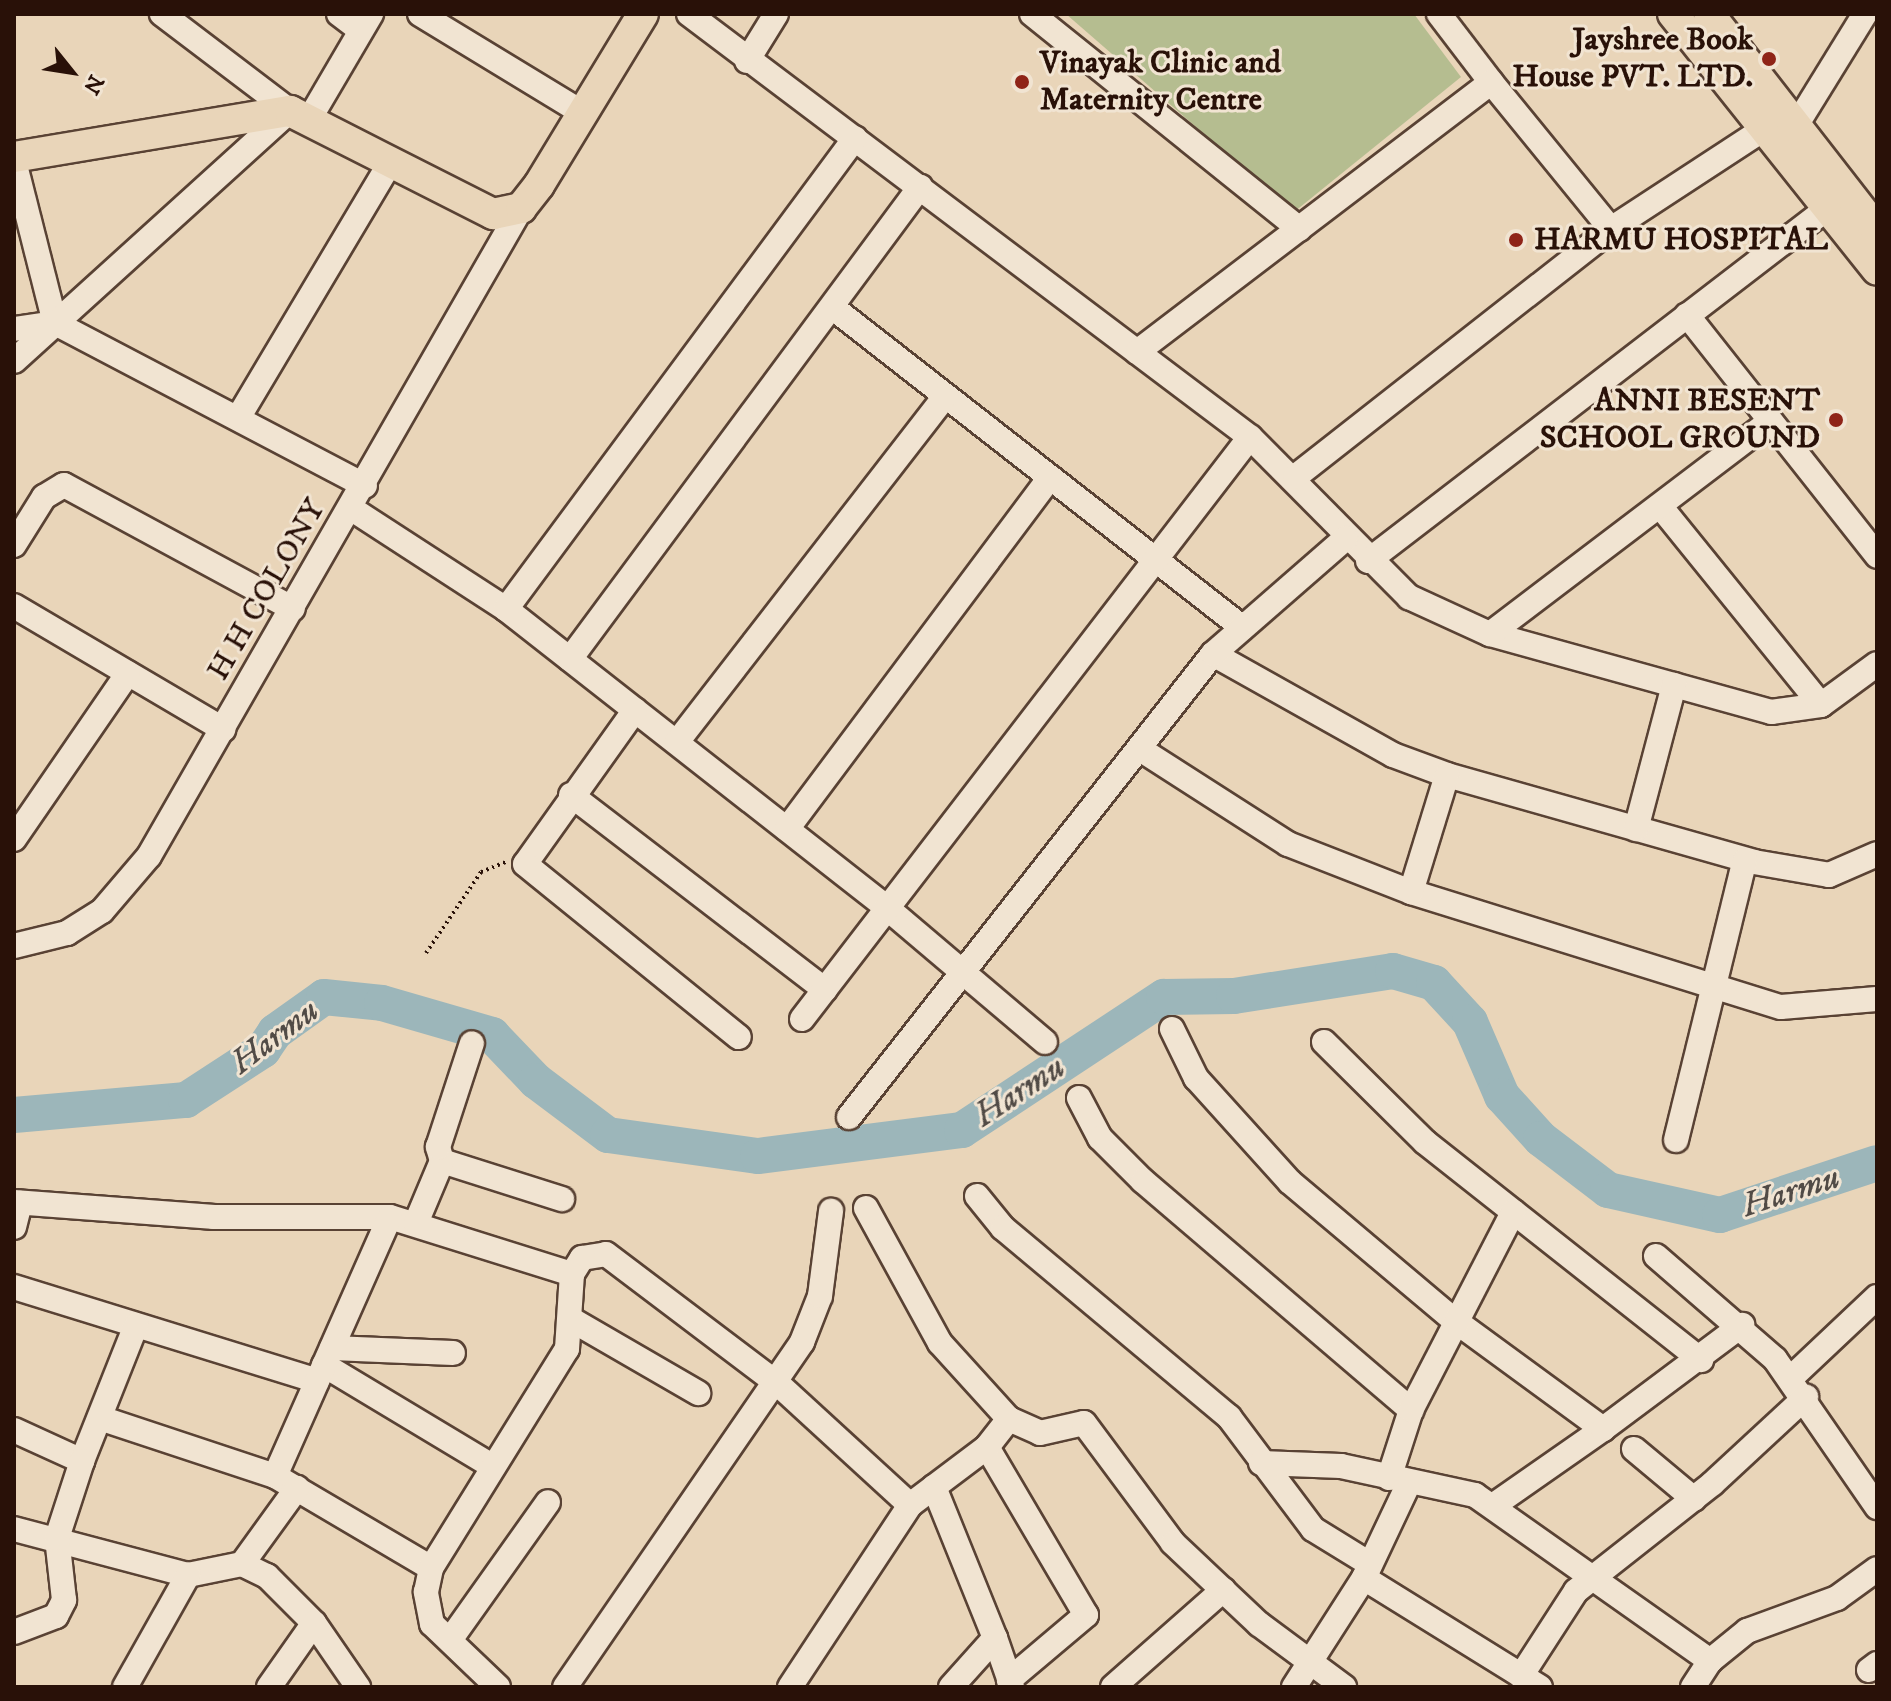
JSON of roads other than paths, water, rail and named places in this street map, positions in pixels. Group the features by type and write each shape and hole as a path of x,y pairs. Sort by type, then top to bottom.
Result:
{"main road":[{"path":"14,159 300,114 392,160 468,206 493,214 521,208 643,14"},
{"path":"1673,14 1877,270"},
{"path":"1709,14 1877,230"}],"street":[{"path":"162,14 300,114"},
{"path":"14,361 300,114 366,22 339,14"},
{"path":"420,14 583,113"},
{"path":"689,14 747,61 855,138 1250,437 1295,477 1346,538 1409,597 1490,634 1771,712 1821,705 1873,676"},
{"path":"747,61 776,14"},
{"path":"1032,14 1299,229"},
{"path":"1439,14 1611,229"},
{"path":"1797,124 1865,14"},
{"path":"1137,352 1491,82"},
{"path":"1295,477 1611,229 1764,129"},
{"path":"506,609 855,138"},
{"path":"14,159 55,323"},
{"path":"238,418 392,160"},
{"path":"570,659 920,187"},
{"path":"1368,561 1829,207"},
{"name":"H H COLONY","path":"14,946 67,933 102,911 149,856 352,509 521,208"},
{"path":"832,307 1050,478 1161,557 1243,628"},
{"path":"1687,315 1877,556"},
{"path":"14,329 55,323 365,486"},
{"path":"677,742 945,396"},
{"path":"1490,634 1769,422"},
{"path":"802,1019 1161,557 1250,437"},
{"path":"787,829 1050,478"},
{"path":"14,545 53,488 77,488 293,609"},
{"path":"1660,506 1821,705"},
{"path":"352,509 506,609 887,908 1045,1042"},
{"path":"849,1117 967,974 1143,751 1213,654 1346,538"},
{"path":"14,606 223,729"},
{"path":"1213,654 1393,755 1447,775 1745,860 1829,875 1877,854"},
{"path":"14,839 128,673"},
{"path":"1636,829 1674,685"},
{"path":"635,710 571,795 525,864 739,1037"},
{"path":"1143,751 1288,844 1411,892 1781,1007 1877,999"},
{"path":"1411,892 1447,775"},
{"path":"571,795 825,990"},
{"path":"1676,1140 1745,860"},
{"path":"1172,1029 1196,1078 1290,1182 1454,1320 1603,1429"},
{"path":"1324,1042 1425,1142 1701,1360"},
{"path":"416,1223 442,1161 438,1147 472,1043"},
{"path":"1079,1098 1100,1138 1143,1181 1411,1410"},
{"path":"442,1161 562,1199"},
{"path":"977,1196 1003,1228 1229,1417 1313,1529 1367,1571 1530,1682 1576,1591 1597,1578 1694,1499 1798,1388 1877,1297"},
{"path":"14,1227 17,1202 256,1219 390,1217 572,1274"},
{"path":"866,1208 940,1343 1009,1419 1040,1433 1072,1420 1084,1423 1148,1515 1223,1590 1344,1687"},
{"path":"565,1687 778,1384 820,1296 831,1211"},
{"path":"1294,1687 1314,1661 1367,1571 1399,1480 1411,1410 1454,1320 1513,1212"},
{"path":"242,1564 286,1482 324,1365 390,1217"},
{"path":"498,1687 450,1640 425,1607 431,1568 567,1349 572,1320 572,1274 582,1258 606,1254 778,1384 910,1505"},
{"path":"1656,1256 1742,1325 1798,1388 1877,1507"},
{"path":"14,1287 136,1325 324,1365 453,1353"},
{"path":"572,1320 698,1393"},
{"path":"14,1632 56,1616 64,1600 57,1538 82,1461 136,1325"},
{"path":"1494,1505 1701,1360 1742,1325"},
{"path":"324,1365 492,1466"},
{"path":"100,1418 286,1482 431,1568"},
{"path":"790,1687 910,1505 987,1447 1009,1419"},
{"path":"14,1430 82,1461"},
{"path":"934,1487 1011,1684 1086,1615 987,1447"},
{"path":"1634,1449 1694,1499"},
{"path":"1261,1463 1341,1466 1494,1505 1710,1661"},
{"path":"450,1640 548,1502"},
{"path":"14,1529 188,1575 242,1564 267,1576 314,1623 358,1687"},
{"path":"1693,1687 1710,1661 1747,1631 1837,1598 1877,1569"},
{"path":"125,1687 188,1575"},
{"path":"1113,1687 1223,1590"},
{"path":"269,1687 314,1623"},
{"path":"951,1687 995,1638"}],"waterway":[{"name":"Harmu","path":"14,1115 186,1100 263,1050 275,1032 324,997 382,1003 492,1035 536,1081 608,1135 758,1156 962,1130 1164,997 1234,996 1393,971 1434,983 1470,1022 1502,1096 1541,1139 1608,1190 1720,1215 1877,1163"}],"place":[{"name":"Jayshree Book House PVT. LTD.","path":"1769,59"},
{"name":"Vinayak Clinic and Maternity Centre","path":"1022,82"},
{"name":"HARMU HOSPITAL","path":"1516,240"},
{"name":"ANNI BESENT SCHOOL GROUND","path":"1836,420"}]}
